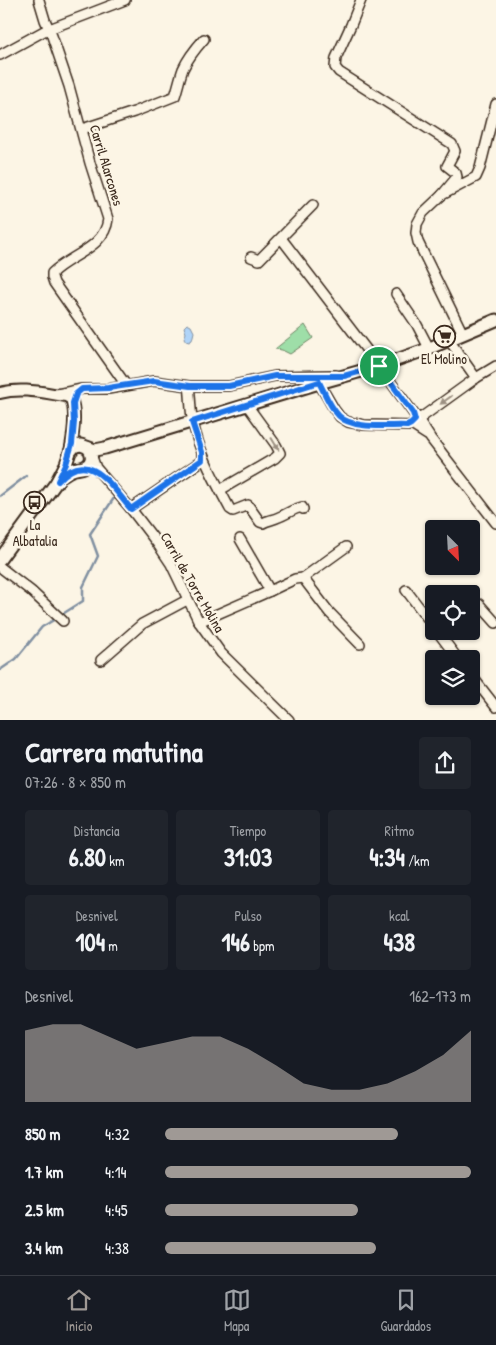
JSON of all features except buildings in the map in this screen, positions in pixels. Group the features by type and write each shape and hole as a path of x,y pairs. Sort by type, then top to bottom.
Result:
{"main road":[{"path":"90,452 319,382 379,366 429,348 496,320"},
{"path":"58,481 72,449 81,445 90,452"},
{"path":"0,559 58,481 68,472 82,468 90,463 90,452"},
{"path":"69,454 70,463 82,468"}],"street":[{"name":"Carril Alarcones","path":"39,0 69,86 108,223 99,239 62,264 52,273 52,277 54,283 126,385"},
{"path":"0,55 49,29 125,0"},
{"path":"360,0 336,58 335,66 340,72 452,144 455,151 447,166 456,173 459,182 467,183"},
{"path":"82,129 175,96 183,70 204,39"},
{"path":"442,194 476,177 496,104"},
{"path":"457,177 424,212 417,224 416,233 418,242 463,334"},
{"path":"251,257 259,260 313,205"},
{"path":"281,238 379,366 431,439 494,517"},
{"path":"396,294 417,325 429,348"},
{"path":"449,340 476,378"},
{"path":"414,415 419,418 422,417 496,366"},
{"path":"54,394 154,381 190,386 229,386 275,376 344,376"},
{"path":"319,382 334,410 348,422 364,425 413,426 431,439"},
{"path":"190,386 192,422 209,471 231,510 236,510 248,504 261,523 277,518 294,509 302,507 303,509"},
{"path":"69,454 73,436 73,403 76,394 82,389"},
{"path":"0,393 18,390 54,394 69,397 73,403"},
{"path":"220,490 275,458 280,453 247,405"},
{"path":"407,426 415,421 414,415"},
{"path":"74,422 80,438 90,452"},
{"name":"Carril de Torre Molina","path":"90,452 94,464 101,474 157,543 199,622 221,653 289,720"},
{"path":"131,509 202,460 202,452"},
{"path":"193,467 200,466 209,471"},
{"path":"82,468 92,468 101,474"},
{"path":"240,540 270,591"},
{"path":"199,622 296,579 303,578 346,547"},
{"path":"0,567 31,591 63,622"},
{"path":"303,578 329,612 360,644"},
{"path":"406,590 425,615"},
{"path":"101,660 142,624 187,600"},
{"path":"480,606 496,624"},
{"path":"480,687 496,708"}],"green space":[{"path":"305,325 313,338 290,354 275,349"}],"water":[{"path":"187,324 191,326 194,332 192,340 189,342 184,338 186,333 184,327"}],"waterway":[{"path":"0,496 26,476"},
{"path":"61,615 83,601 83,587 98,556 90,534 114,498"},
{"path":"0,670 16,659 42,627 57,618"}],"place":[{"name":"El Molino","path":"444,336"},
{"name":"La Albatalia","path":"35,502"}],"route":[{"path":"379,366 413,413 415,420 411,424 407,426 364,425 343,420 334,410 319,382 192,422 202,452 202,460 131,509 101,474 92,468 75,469 65,473 58,481 72,444 73,403 76,394 82,389 108,388 154,381 190,386 229,386 275,376 344,376 379,366"}]}
